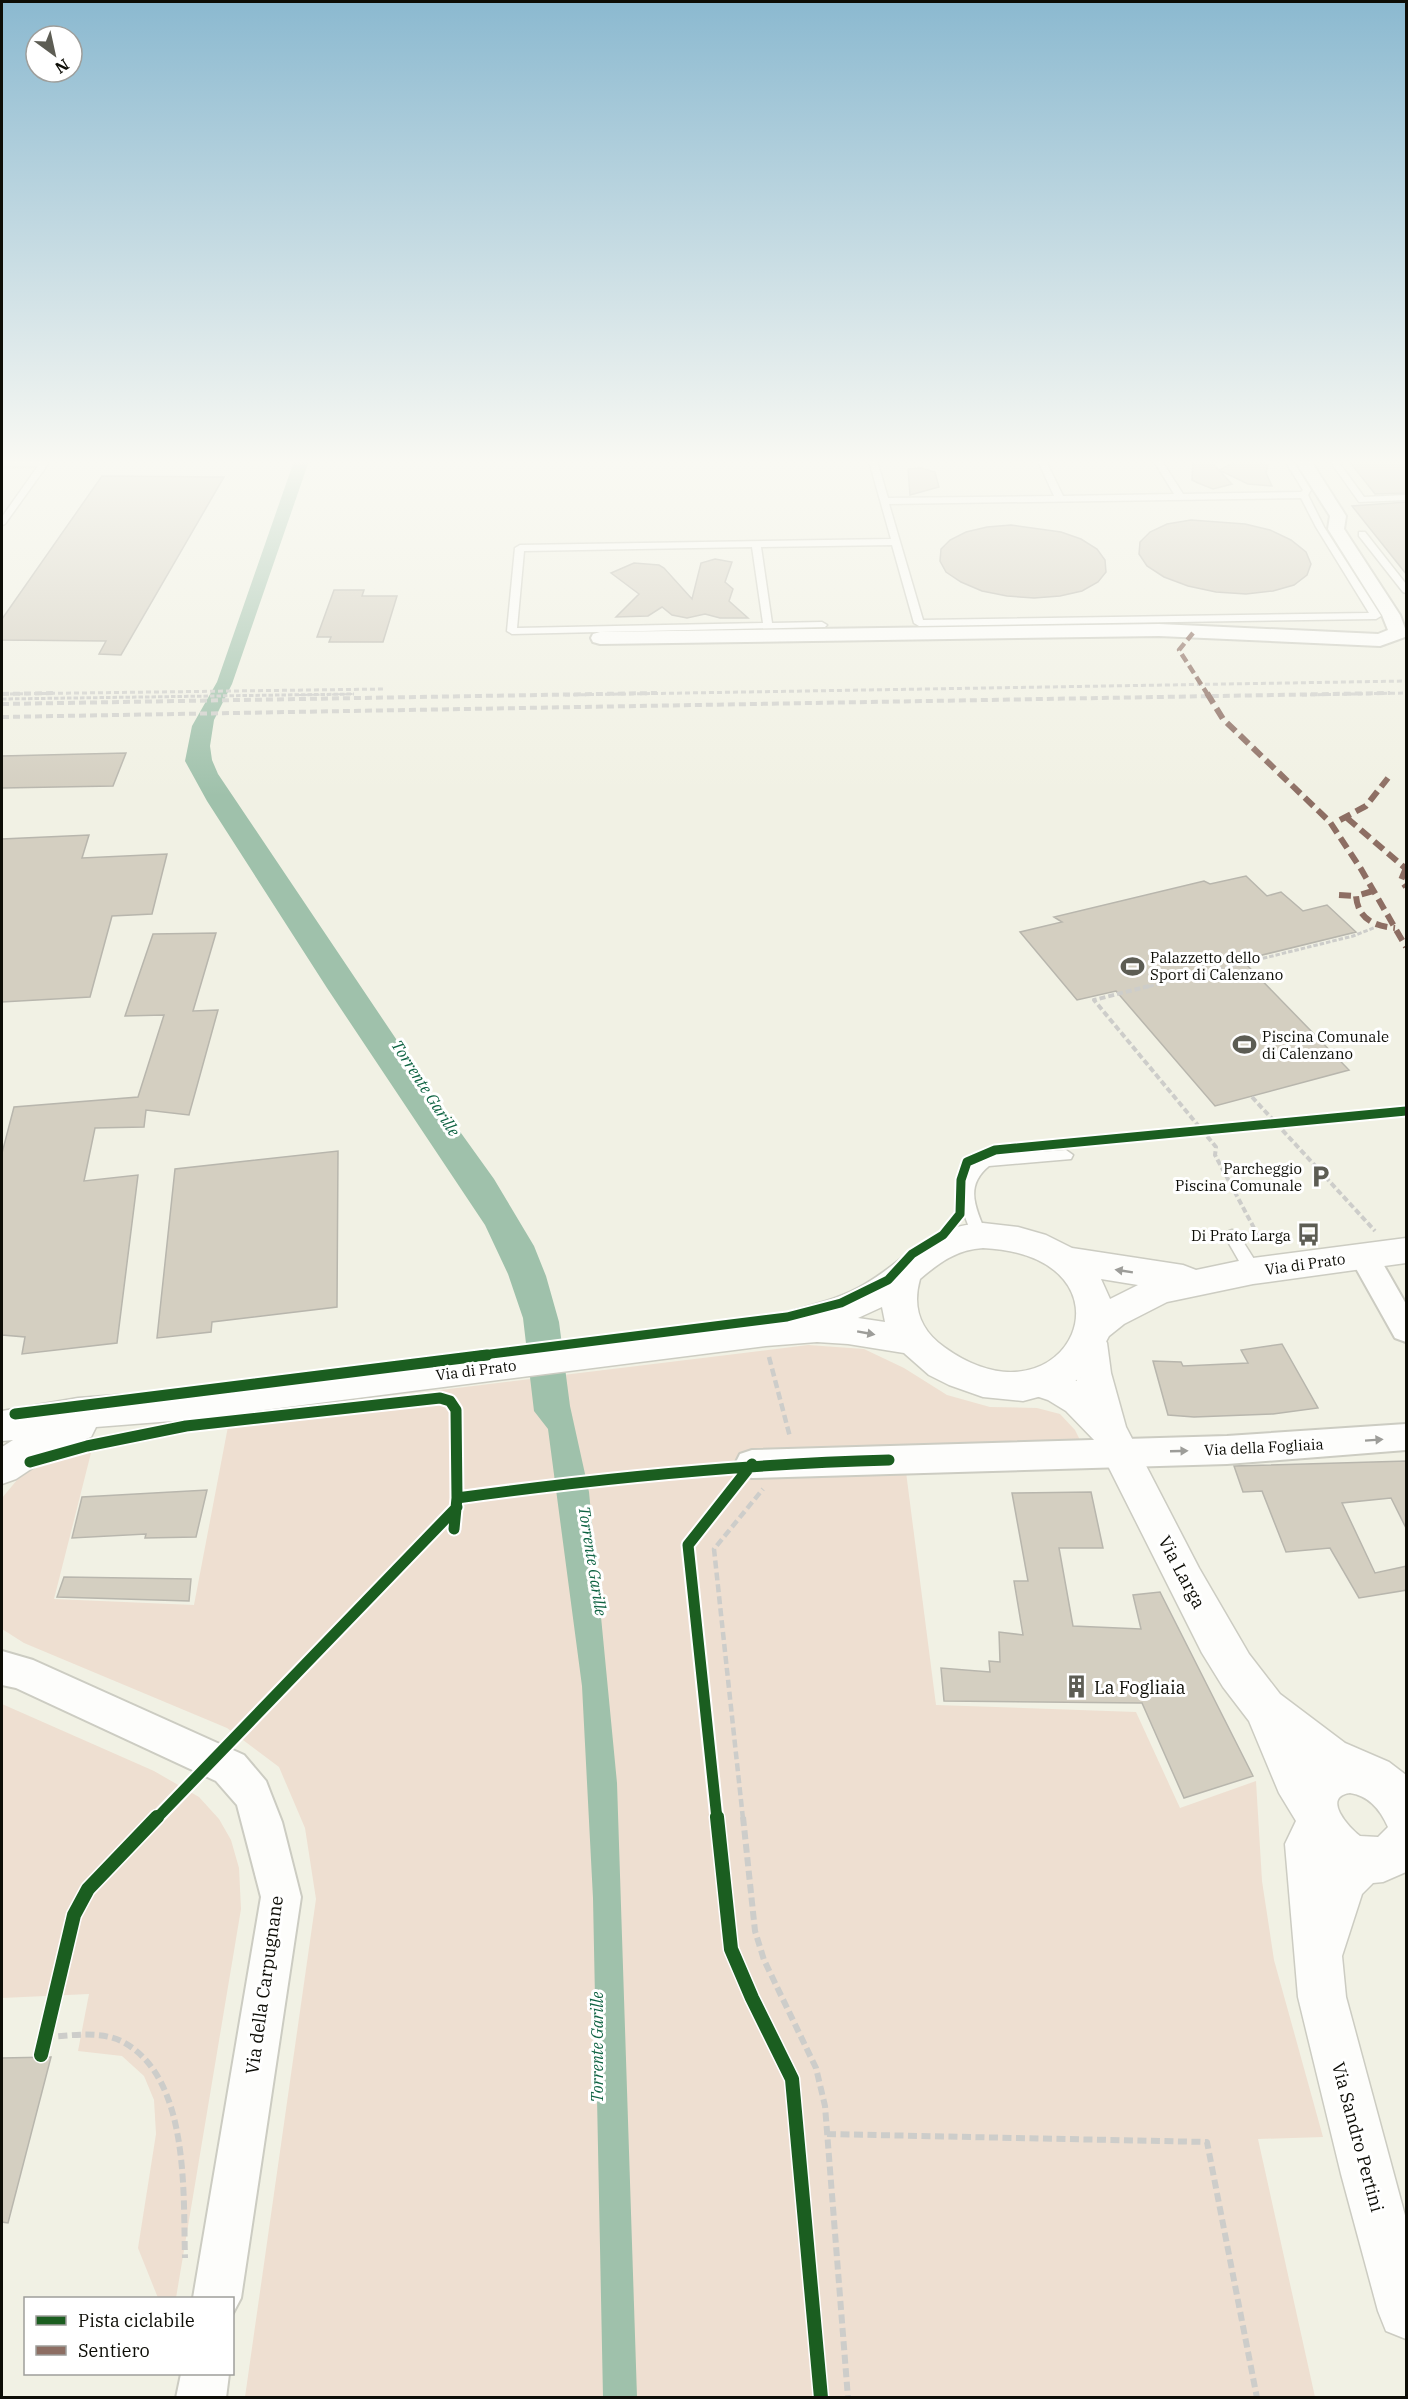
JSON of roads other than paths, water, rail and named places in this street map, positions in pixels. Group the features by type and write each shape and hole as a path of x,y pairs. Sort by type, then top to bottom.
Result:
{"main road":[{"name":"Via di Prato","path":"767,1343 879,1293 904,1276 923,1256 936,1247 965,1237 979,1236 1023,1240 1045,1249 1080,1275 1093,1301 1095,1315 1090,1336 1080,1357 1066,1370 1040,1383 1022,1386 975,1381 932,1359 913,1341 903,1324 898,1298 904,1276"},
{"name":"Via di Prato","path":"1090,1336 1112,1314 1159,1290 1203,1279 1258,1259 1366,1246 1407,1251"},
{"name":"Via di Prato","path":"1061,1259 1154,1276 1203,1279"},
{"name":"Via di Prato","path":"2,1426 78,1413 185,1405 637,1349 767,1343 817,1328 848,1330 913,1341"},
{"name":"Via Larga","path":"1090,1336 1093,1373 1115,1442"},
{"name":"Via Larga","path":"1040,1383 1057,1386 1070,1393 1094,1412 1115,1442 1235,1670 1264,1707 1329,1758 1386,1786 1397,1798 1406,1816"},
{"name":"Via di Prato","path":"2,1468 24,1450 58,1433 83,1425 185,1405"},
{"name":"Via Larga","path":"1264,1707 1295,1779 1327,1838 1338,1849 1352,1857 1390,1858"},
{"path":"1316,1817 1314,1796 1324,1781 1342,1772 1357,1772"},
{"name":"Via Sandro Pertini","path":"1316,1817 1308,1844 1322,1997 1407,2311"},
{"name":"Via Sandro Pertini","path":"1319,1962 1334,1905 1344,1879 1351,1871 1390,1858"}],"street":[{"path":"600,638 1160,630 1380,640 1395,635 1398,633 1391,615 1364,573"},
{"path":"1366,1246 1407,1330"},
{"name":"Via della Fogliaia","path":"777,1462 1115,1442 1227,1450 1407,1437"},
{"name":"Via della Carpugnane","path":"8,1665 230,1768 252,1794 262,1822 280,1897 217,2297"},
{"path":"201,2397 205,2375"}],"lane":[{"path":"518,573 512,631 822,625"},
{"path":"760,573 768,626"},
{"path":"905,573 919,623 1376,616 1349,573"},
{"path":"1393,573 1407,590"},
{"path":"979,1236 965,1199 971,1172 985,1161 1066,1155"},
{"path":"1232,1236 1258,1259"}],"water":[{"name":"Torrente Garille","path":"255,573 270,573 232,684 214,720 210,746 212,760 218,774 433,1094 494,1179 534,1246 546,1276 559,1322 570,1406 589,1492 617,1783 637,2397 603,2397 593,1898 582,1686 548,1429 534,1411 523,1318 508,1274 485,1225 327,988 207,801 185,761 192,726 217,682"}],"railway":[{"path":"565,695 1406,681"},
{"path":"57,693 2,694 385,689"},
{"path":"2,704 657,693"},
{"path":"2,717 1390,693"},
{"path":"1302,695 1406,693"}],"place":[{"name":"Palazzetto dello Sport di Calenzano","path":"1132,966"},
{"name":"Piscina Comunale di Calenzano","path":"1244,1045"},
{"name":"Parcheggio Piscina Comunale","path":"1320,1177"},
{"name":"Di Prato Larga","path":"1309,1235"},
{"name":"La Fogliaia","path":"1076,1687"}]}
